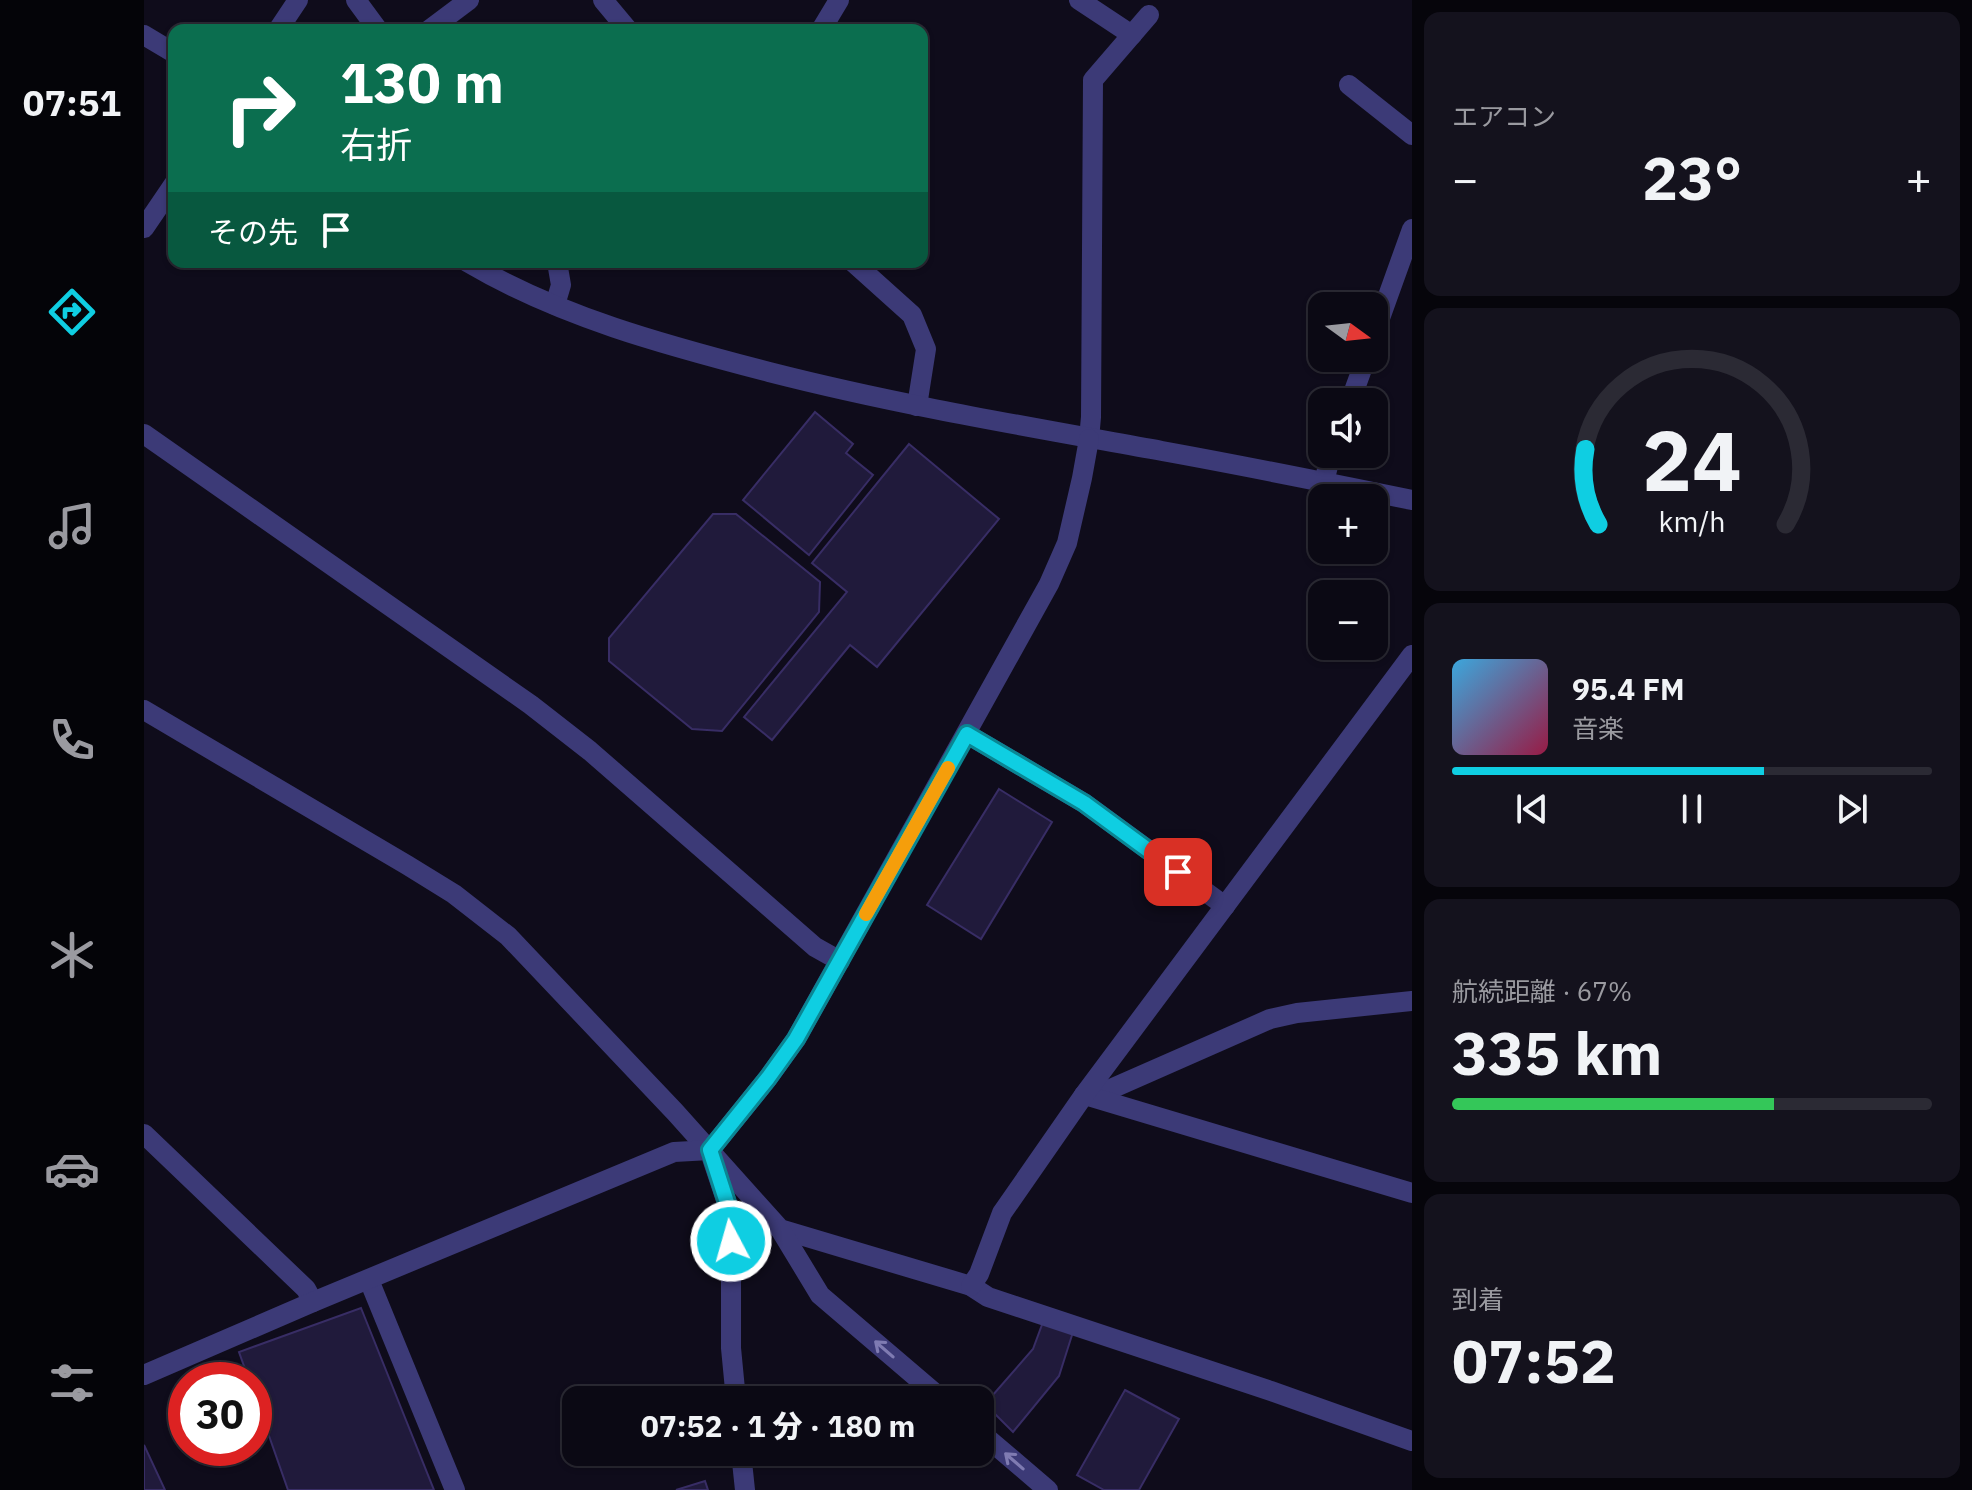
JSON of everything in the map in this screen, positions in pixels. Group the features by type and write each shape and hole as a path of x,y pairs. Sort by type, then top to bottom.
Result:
{"street":[{"path":"282,24 298,0"},
{"path":"356,0 374,24"},
{"path":"437,24 469,0"},
{"path":"603,0 621,24"},
{"path":"825,24 839,0"},
{"path":"1079,0 1132,35"},
{"path":"144,1375 674,1152 710,1150 768,1078 796,1039 967,734 1049,584 1067,543 1082,478 1091,417 1093,80 1149,15"},
{"path":"144,35 168,49"},
{"path":"1349,85 1412,135"},
{"path":"144,228 168,193"},
{"path":"1388,296 1412,229"},
{"path":"479,268 555,305 621,330 692,352 844,391 1412,500"},
{"path":"555,305 561,285 558,268"},
{"path":"860,268 912,315 926,349 917,406"},
{"path":"144,434 531,705 590,751 815,947 840,961"},
{"path":"1324,482 1326,468"},
{"path":"971,1286 979,1274 1002,1213 1084,1095 1408,668"},
{"path":"144,710 419,872 454,894 508,936 710,1150 780,1229 820,1295 927,1386"},
{"path":"967,734 1084,803 1225,906"},
{"path":"1084,1095 1104,1092 1270,1019 1297,1013 1412,1001"},
{"path":"1084,1095 1412,1193"},
{"path":"144,1134 306,1289 313,1302"},
{"path":"710,1150 731,1215 731,1348 735,1386"},
{"path":"780,1229 971,1286 988,1297 1412,1441"},
{"path":"369,1280 455,1490"},
{"path":"994,1444 1048,1490"},
{"path":"742,1466 745,1490"}],"building":[{"path":"815,412 853,444 846,453 873,475 809,555 743,500"},
{"path":"909,444 999,519 877,667 850,645 772,740 744,717 847,592 812,563"},
{"path":"713,514 736,514 820,582 819,612 722,731 692,729 609,661 609,638"},
{"path":"999,789 1052,822 981,939 927,905"},
{"path":"361,1308 434,1490 288,1490 272,1444 272,1362 243,1362 239,1352"},
{"path":"1043,1322 1073,1332 1059,1376 1013,1432 994,1413 994,1394 1033,1349"},
{"path":"1125,1390 1179,1419 1139,1490 1104,1490 1077,1475"},
{"path":"144,1445 165,1490 144,1490"},
{"path":"705,1481 708,1490 676,1490"}],"slow traffic":[{"path":"866,914 948,768"}],"route":[{"path":"731,1241 731,1215 710,1150 796,1039 967,734 1084,803 1178,872"}]}
